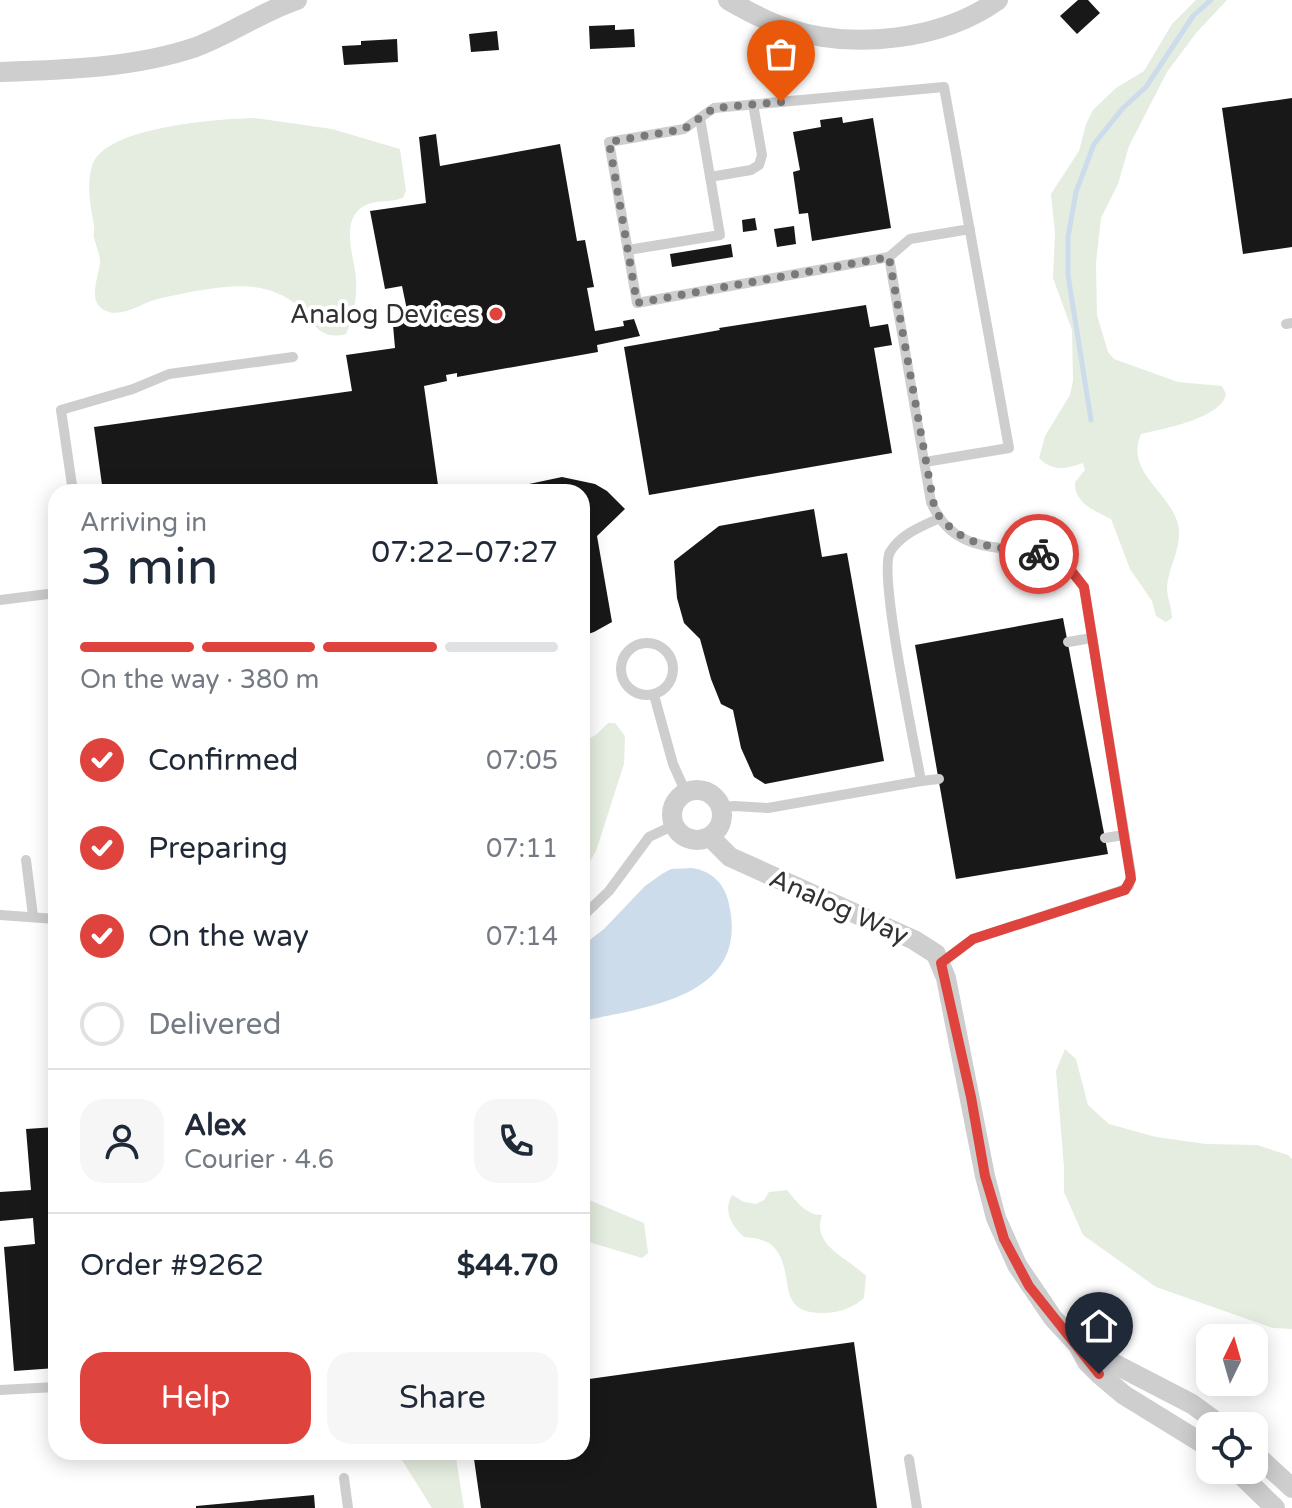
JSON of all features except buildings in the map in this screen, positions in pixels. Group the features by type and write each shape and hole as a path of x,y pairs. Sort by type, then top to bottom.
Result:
{"street":[{"path":"0,72 99,66 178,52 212,40 261,14 297,0"},
{"path":"728,0 791,30 832,38 895,37 931,30 971,15 998,0"},
{"path":"674,825 671,815 674,804 686,793 703,791 714,797 721,807 719,826 710,837"},
{"name":"Analog Way","path":"674,825 690,838 710,837 730,857 898,931 928,948 941,963"},
{"path":"941,963 985,1176 996,1218 1010,1252 1029,1286 1093,1368 1124,1395 1196,1439"},
{"path":"1078,1345 1203,1412"},
{"path":"1268,1466 1292,1488"},
{"path":"1251,1484 1276,1508 1292,1495"}],"lane":[{"path":"925,462 1009,448 970,229 944,87 714,108 684,129 609,142 637,303 889,257 910,239 970,229"},
{"path":"710,177 751,170 761,162 753,104"},
{"path":"628,250 720,235 700,118"},
{"path":"889,257 931,502 940,518 959,535 976,544 1048,556 1068,567 1084,587 1131,879 1125,890 973,939 941,963"},
{"path":"72,484 61,410 133,389 169,374 293,357"},
{"path":"921,781 889,601 886,567 889,555 900,540 940,518"},
{"path":"0,600 48,594"},
{"path":"1068,642 1092,638"},
{"path":"641,643 653,643 663,648 672,662 673,673 667,686 654,695 636,692 628,687 621,673 625,655 641,643"},
{"path":"654,695 673,764 686,793"},
{"path":"721,807 768,808 939,779"},
{"path":"590,909 609,891 649,837 674,825"},
{"path":"1105,838 1124,835"},
{"path":"26,860 33,916"},
{"path":"0,915 48,918"},
{"path":"0,1390 48,1387"},
{"path":"909,1459 917,1508"},
{"path":"344,1478 348,1508"}],"shaded area":[{"path":"1196,0 1227,0 1196,33 1167,72 1129,146 1118,184 1101,218 1096,263 1097,315 1108,352 1114,359 1178,382 1222,386 1226,394 1214,410 1203,416 1141,434 1138,459 1149,480 1172,510 1179,530 1167,588 1172,618 1166,622 1156,616 1152,601 1130,569 1111,519 1098,513 1078,496 1075,482 1085,470 1083,463 1060,468 1049,466 1039,458 1045,436 1070,395 1073,381 1072,330 1053,278 1055,233 1051,194 1079,151 1093,110 1116,88 1144,71 1172,24"},
{"path":"255,118 332,129 400,149 406,191 403,198 365,205 351,223 356,293 346,334 336,336 321,331 289,299 269,290 249,287 223,287 181,294 119,313 100,307 96,302 95,289 100,259 89,189 92,166 101,152 140,133 165,127"},
{"path":"608,723 615,723 625,736 624,764 590,861 590,738"},
{"path":"1065,1049 1076,1059 1088,1105 1109,1124 1156,1137 1206,1144 1257,1145 1292,1159 1292,1329 1273,1328 1156,1287 1083,1235 1064,1192 1056,1071"},
{"path":"787,1190 807,1210 822,1215 820,1226 827,1243 866,1276 864,1298 856,1304 830,1313 809,1312 799,1307 792,1301 777,1251 762,1240 744,1237 735,1228 728,1212 732,1195 756,1204 764,1200 769,1192"},
{"path":"590,1200 644,1223 648,1253 642,1258 590,1242"},
{"path":"402,1460 456,1460 464,1508 432,1508"}],"water":[{"path":"671,869 699,870 711,875 721,885 729,904 731,935 724,960 709,978 688,992 636,1010 590,1019 590,940 645,886"}],"waterway":[{"path":"1091,420 1068,275 1068,237 1076,192 1094,144 1123,108 1146,87 1193,16 1211,0"}],"way so far":[{"path":"781,102 714,108 684,129 609,142 637,303 889,257 935,511 959,535 976,544 1039,554"}],"place":[{"name":"Analog Devices","path":"496,314"}],"route":[{"path":"1039,554 1068,567 1084,587 1131,879 1125,890 973,939 941,963 985,1176 1004,1239 1029,1286 1099,1374"}]}
